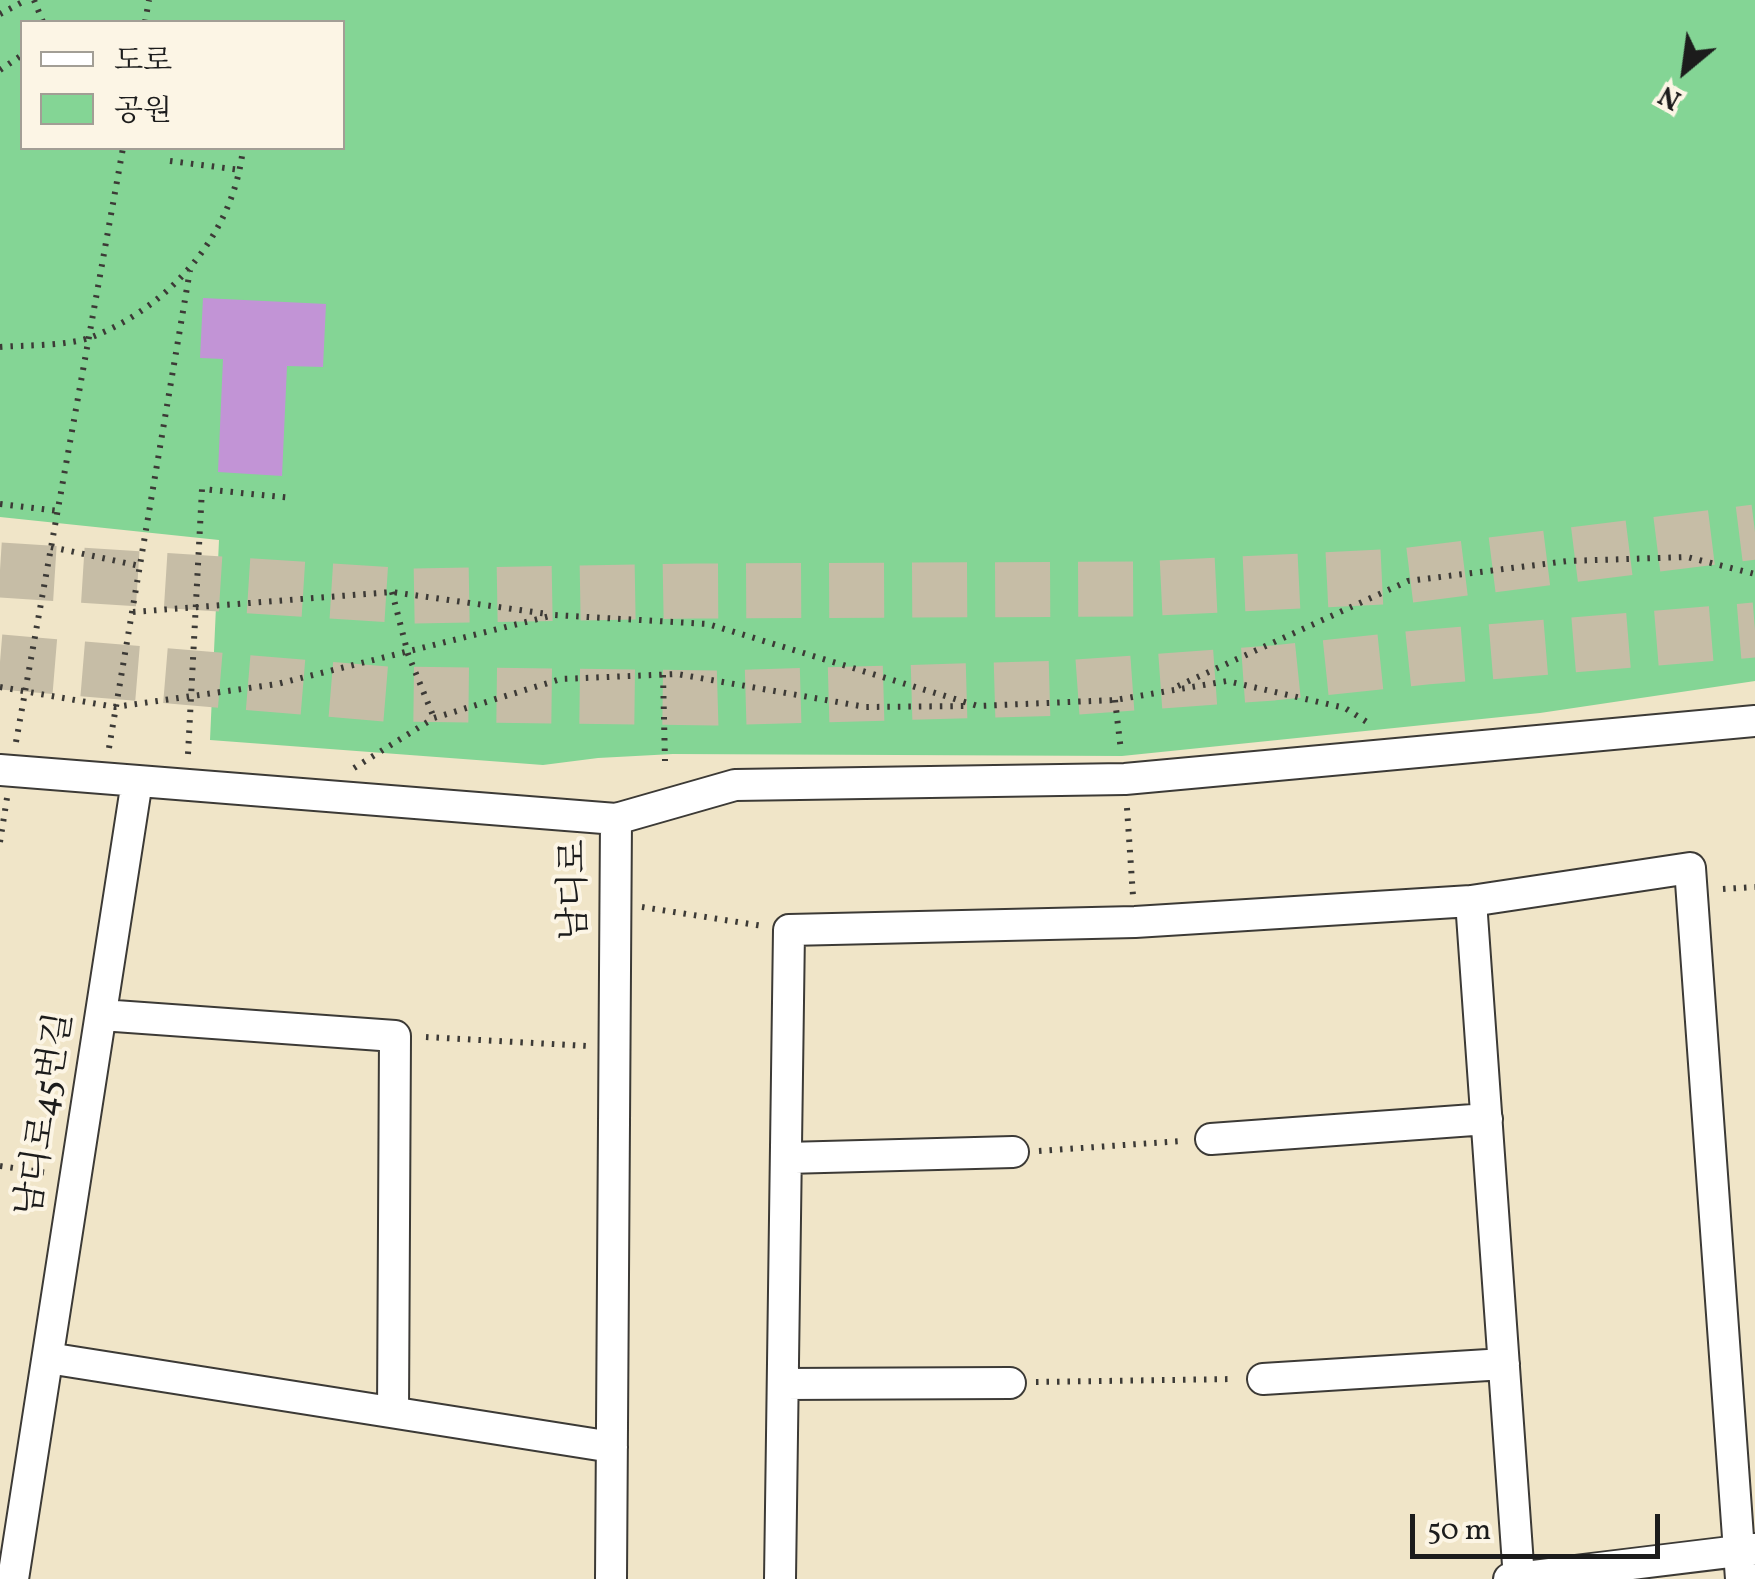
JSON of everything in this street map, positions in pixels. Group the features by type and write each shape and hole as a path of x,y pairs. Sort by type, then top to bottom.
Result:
{"street":[{"path":"616,819 734,785 1125,779 1755,721"},
{"name":"남디로","path":"5,770 616,819 611,1579"},
{"name":"남디로45번길","path":"13,1579 138,781"},
{"path":"780,1579 789,930 1135,922 1471,901 1690,868 1744,1560 1516,1578 1471,901"},
{"path":"101,1015 394,1036 393,1412"},
{"path":"1211,1139 1486,1118"},
{"path":"786,1158 1013,1152"},
{"path":"48,1358 612,1447"},
{"path":"1263,1379 1504,1364"},
{"path":"782,1384 1010,1382"}],"path":[{"path":"0,14 26,0"},
{"path":"0,842 5,770 52,546 123,150"},
{"path":"0,347 89,338 154,305 190,270 226,214 241,170 243,150"},
{"path":"170,160 241,170"},
{"path":"104,778 190,270"},
{"path":"187,785 202,489 292,498"},
{"path":"0,504 58,512"},
{"path":"52,546 140,566"},
{"path":"1168,691 1408,580 1568,561 1687,557 1755,574"},
{"path":"133,612 392,592 554,615 708,624 978,706"},
{"path":"392,592 408,654 434,718"},
{"path":"0,687 115,707 276,684 554,615"},
{"path":"311,795 434,718 561,679 663,674 866,707 1116,700 1227,681 1346,708 1414,753"},
{"path":"663,674 665,761"},
{"path":"615,903 789,930"},
{"path":"394,1036 614,1048"},
{"path":"1013,1152 1211,1139"},
{"path":"0,1166 76,1176"},
{"path":"1010,1382 1263,1379"}],"green space":[{"path":"0,0 1755,0 1755,681 1540,713 1122,756 673,754 543,765 210,740 219,540 0,517"}],"building":[{"path":"203,298 326,304 323,367 287,366 282,476 218,472 223,359 200,358"}],"tunnel":[{"path":"0,570 409,596 1138,589 1403,576 1755,532"},
{"path":"0,662 386,694 715,698 1064,688 1755,630"}]}
